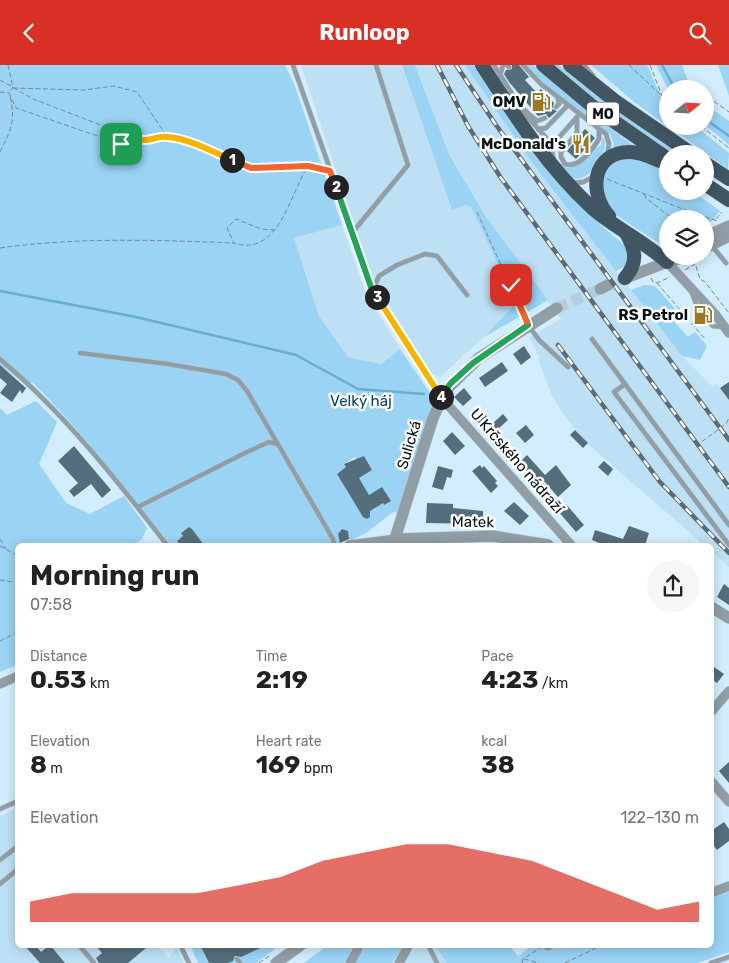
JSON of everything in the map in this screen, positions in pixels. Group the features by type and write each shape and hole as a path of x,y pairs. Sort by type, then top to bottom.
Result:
{"highway":[{"path":"482,65 537,147 566,182 593,208 659,253"},
{"name":"MO","path":"543,65 592,106 659,153"},
{"name":"MO","path":"570,65 616,101 679,145"},
{"path":"624,279 632,269 635,259 623,230 598,200 595,187 602,170 618,154 627,152 640,153 659,160"},
{"path":"714,169 729,179"}],"street":[{"path":"714,232 721,222"},
{"path":"714,241 729,237"},
{"path":"624,279 659,263"},
{"path":"674,265 726,330"},
{"name":"Sulická","path":"395,542 441,397 450,384 473,363 528,325 557,308"},
{"name":"U Krčského nádraží","path":"441,397 569,543"},
{"name":"Matek","path":"395,542 493,536 536,543"},
{"path":"380,543 395,542"},
{"path":"714,609 729,617"},
{"path":"0,684 15,677"},
{"path":"714,708 729,691"},
{"path":"714,785 729,803"},
{"path":"714,892 729,885"},
{"path":"276,963 297,948"},
{"path":"350,963 358,948"},
{"path":"398,963 407,948"}],"lane":[{"path":"293,65 372,290 441,397"},
{"path":"352,233 408,165 376,65"},
{"path":"494,65 500,77 553,149"},
{"path":"500,77 503,65"},
{"path":"523,65 578,116 606,134 609,144 602,170 586,182 566,182"},
{"path":"584,65 616,101"},
{"path":"519,104 520,93"},
{"path":"556,107 559,103 558,99"},
{"path":"519,104 538,121 545,118"},
{"path":"538,129 546,128 566,106"},
{"path":"556,170 554,143 578,116"},
{"path":"578,116 576,133 561,152 562,160 565,164 572,165 579,162 599,139 598,128"},
{"path":"714,251 726,263"},
{"path":"372,290 379,276 397,265 425,254 437,256 467,295"},
{"path":"689,284 698,309"},
{"path":"709,321 713,326 726,330"},
{"path":"528,325 539,340 568,367"},
{"path":"592,339 729,525"},
{"path":"80,353 168,364 226,374 238,380 247,391 326,527 333,543"},
{"path":"0,359 50,403 166,543"},
{"path":"625,383 614,392 729,545"},
{"path":"138,507 268,442 277,444"},
{"path":"0,809 15,802"},
{"path":"0,860 15,848"},
{"path":"0,884 15,872"},
{"path":"82,948 94,963"},
{"path":"182,948 189,963"},
{"path":"430,948 437,963"},
{"path":"711,963 729,957"}],"path":[{"path":"8,65 13,88"},
{"path":"629,65 659,93"},
{"path":"650,65 659,88"},
{"path":"0,80 33,99 133,138 145,141 166,136 193,143 251,168 308,166 330,171"},
{"path":"13,88 84,90 114,86 137,92 166,136"},
{"path":"9,93 13,88"},
{"path":"0,92 9,93"},
{"path":"9,93 16,108 31,115 121,144 133,138"},
{"path":"0,152 11,129 14,115 9,93"},
{"path":"714,101 729,112"},
{"path":"712,135 729,148"},
{"path":"0,249 35,243 135,241 234,243 253,246 269,237 275,230 291,203 299,180 308,166"},
{"path":"602,170 609,180 698,215 721,222 723,202"},
{"path":"644,193 646,198 661,210"},
{"path":"477,212 528,325"},
{"path":"234,243 226,228 236,219 261,229 275,230"},
{"path":"694,265 700,279 706,282 729,313"},
{"path":"657,283 705,339"},
{"path":"696,446 729,421"},
{"path":"0,539 7,551"},
{"path":"0,546 15,555"},
{"path":"0,580 15,582"},
{"path":"0,641 15,634"},
{"path":"522,963 524,959 538,948"},
{"path":"565,963 596,948"},
{"path":"524,959 539,963"}],"shaded area":[{"path":"301,65 402,65 452,210 465,205 471,207 516,303 484,337 440,377 430,373 375,289"},
{"path":"415,65 465,65 533,164 682,356 713,387 717,384 721,388 729,382 729,567 714,554 714,543 702,543 589,445 563,414 552,396 538,359 540,358 529,337 561,319 486,217 449,153"},
{"path":"342,225 365,291 400,349 381,364 348,357 319,316 294,238"},
{"path":"15,809 15,948 160,948 169,958 176,948 184,963 0,963 0,816"},
{"path":"415,948 437,948 447,963 403,963"}],"green space":[{"name":"Velký háj","path":"0,65 285,65 295,86 342,225 294,238 319,316 348,357 381,364 400,349 434,399 400,513 393,512 366,533 347,542 349,539 348,532 338,534 341,543 202,543 189,527 181,532 183,536 177,541 178,543 169,543 104,462 51,401 32,382 28,386 0,365","holes":["364,456 372,470 355,480 362,483 366,490 365,497 382,487 391,501 369,511 370,517 367,519 362,515 337,474 346,467 344,464 355,457 357,460"]},
{"path":"402,65 415,65 449,154 486,217 548,300 484,337 516,303 471,207 465,205 452,210"},
{"path":"465,65 474,65 508,115 560,183 601,225 627,248 628,264 616,271 533,164"},
{"path":"525,65 533,65 567,95 634,146 613,149 614,143 610,134 543,83"},
{"path":"553,65 559,65 611,106 666,145 659,145 608,110"},
{"path":"591,65 647,65 659,92 659,120 633,101"},
{"path":"656,65 682,65 688,80 664,80"},
{"path":"718,65 729,65 729,96"},
{"path":"714,110 729,121 729,145 714,132"},
{"path":"681,135 706,135 729,153 728,169 714,159 714,145 695,145"},
{"path":"602,137 605,140 605,146 596,167 585,177 572,178 559,162 568,168 578,165 590,152 601,145"},
{"path":"622,157 648,161 659,169 659,200 705,200 720,211 714,218 714,210 659,210 659,242 610,211 599,183 612,161"},
{"path":"644,285 655,286 678,312 671,318 688,337 695,332 707,346 700,360 682,356 631,290"},
{"path":"36,401 57,422 39,464 66,503 90,514 124,496 147,528 142,539 136,543 15,543 15,666 0,672 0,408 7,415"},
{"path":"729,889 729,952 698,963 447,963 437,948 511,948 518,956 529,948 714,948 714,895"},
{"path":"191,948 202,948 209,963 198,963"},
{"path":"257,948 276,948 256,963 228,963"},
{"path":"324,948 352,948 344,963 304,963"},
{"path":"365,948 402,948 392,963 354,963"}],"building":[{"path":"512,65 519,65 529,77 525,80 537,93 541,89 554,103 552,109 557,111 549,118 546,114 538,116 509,82 504,74 506,70 512,69"},
{"path":"585,129 595,138 576,159 567,151"},
{"path":"702,309 709,317 705,319 705,325 694,312 700,313"},
{"path":"524,346 531,357 521,365 513,354"},
{"path":"502,362 508,371 485,387 479,378"},
{"path":"0,365 26,388 22,394 20,390 12,402 0,393 7,384 0,378"},
{"path":"729,382 729,400 720,388"},
{"path":"464,388 472,398 463,406 454,397"},
{"path":"483,412 493,423 503,414 508,420 498,429 502,433 494,440 475,419"},
{"path":"526,425 534,435 525,443 516,433"},
{"path":"575,430 588,443 583,448 570,435"},
{"path":"452,432 465,446 455,455 443,441"},
{"path":"74,446 111,490 102,498 91,484 74,497 69,491 78,483 58,461"},
{"path":"527,455 545,475 556,465 571,485 558,497 544,481 540,485 521,465 520,462"},
{"path":"364,456 372,470 359,478 369,495 382,487 391,501 384,505 383,503 370,511 370,517 367,519 363,517 337,474 346,467 344,464"},
{"path":"604,461 613,469 608,476 598,467"},
{"path":"480,465 482,468 484,466 497,481 495,483 498,486 491,493 472,471"},
{"path":"438,466 453,470 451,478 447,477 443,490 432,487"},
{"path":"514,502 529,516 520,525 504,511"},
{"path":"427,503 453,504 453,508 483,511 483,524 426,523"},
{"path":"566,504 584,525 576,532 558,511"},
{"path":"629,526 649,533 646,543 599,543 592,540 595,530 623,539"},
{"path":"189,527 202,543 178,543 177,541 183,536 181,533"},
{"path":"342,529 348,531 349,539 340,543 338,534"},
{"path":"724,584 729,588 729,605 717,597"},
{"path":"714,667 724,674 717,683 714,681"},
{"path":"729,762 729,783 719,771"},
{"path":"724,822 729,829 729,841 717,850 714,846 714,829"},
{"path":"27,948 38,948 41,952 46,948 52,948 65,963 40,963"},
{"path":"98,948 146,948 128,963 99,963 96,958 102,953"},
{"path":"202,948 260,948 241,957 235,956 233,961 228,963 209,963"}],"waterway":[{"path":"662,65 670,80"},
{"path":"714,125 729,136"},
{"path":"0,291 136,317 296,355 358,389 424,394"}],"tunnel":[{"path":"557,308 600,289"}],"railway":[{"path":"437,65 468,126 501,178 729,487"},
{"path":"456,65 496,125 729,440"},
{"path":"558,345 660,482 729,553"}],"place":[{"name":"OMV","path":"541,102"},
{"name":"McDonald's","path":"581,144"},
{"name":"RS Petrol","path":"703,315"}],"route":[{"path":"121,144 133,138 145,141 166,136 193,143 251,168 284,165 308,166 330,171 372,290 441,397 450,384 473,363 528,325 511,285"}]}
